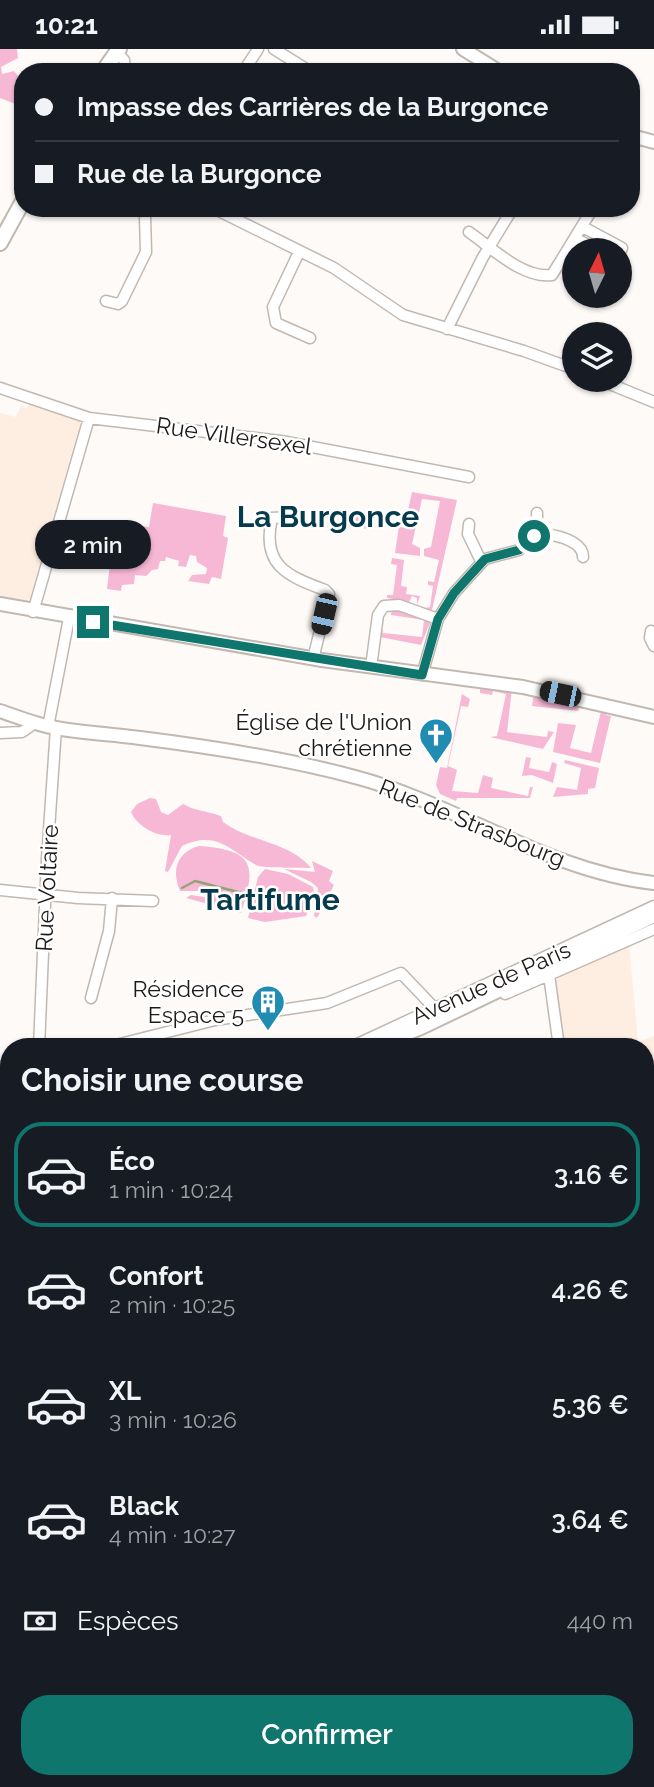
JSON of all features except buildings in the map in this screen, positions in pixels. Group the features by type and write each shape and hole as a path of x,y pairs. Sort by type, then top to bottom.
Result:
{"main road":[{"path":"0,243 14,217"},
{"name":"Avenue de Paris","path":"390,1038 421,1027 438,1012 522,978 654,915"},
{"name":"Avenue de Paris","path":"600,942 654,922"}],"street":[{"path":"274,49 297,63"},
{"path":"463,49 486,63"},
{"path":"106,301 113,304 122,301 146,252 145,217"},
{"path":"234,217 334,268 395,311 562,365"},
{"path":"447,329 508,217"},
{"path":"577,238 588,217"},
{"path":"583,227 603,238"},
{"path":"469,232 520,268 541,277 552,275 562,260"},
{"path":"299,252 273,307 272,315 276,323 310,338"},
{"name":"Rue Villersexel","path":"0,388 89,418 281,441 469,477"},
{"path":"631,392 654,401"},
{"path":"33,612 89,418"},
{"path":"537,513 537,534"},
{"path":"288,517 272,519 269,538 272,553 290,576 329,594 313,659"},
{"path":"469,524 468,534 481,561"},
{"path":"422,675 438,619 449,599 481,561 519,550 537,534 543,533 578,544 583,550 583,558"},
{"path":"0,604 33,612 313,659 530,688 654,717"},
{"path":"372,667 378,615 384,606 399,605 438,619"},
{"name":"Rue Voltaire","path":"39,1038 46,893 46,726 69,618"},
{"path":"651,631 650,638 654,646"},
{"name":"Rue de Strasbourg","path":"0,711 46,726 267,758 357,777 589,870 654,883"},
{"path":"0,733 46,726"},
{"path":"0,890 153,901"},
{"path":"91,998 109,931 113,898"},
{"name":"Avenue de Paris","path":"410,1038 549,975 654,907"},
{"name":"Avenue de Paris","path":"373,1038 600,942 654,929"},
{"path":"144,1038 215,1020 327,1003 401,973 438,1012"},
{"path":"549,975 558,1038"},
{"name":"Avenue de Paris","path":"522,978 538,980"}],"shaded area":[{"path":"0,49 17,49 18,58 1,67 2,74 14,71 14,103 0,98"},
{"path":"30,404 81,421 28,606 0,599 0,413 16,417 21,406 27,408"},
{"path":"412,492 457,500 432,610 425,608 430,607 433,586 428,585 428,581 434,582 439,560 424,556 424,549 431,547 440,501 422,499 412,544 420,548 420,556 395,553 399,526 404,528"},
{"path":"153,503 226,516 223,536 228,538 221,579 212,577 209,584 188,581 192,575 206,574 207,568 197,562 196,556 190,555 186,567 178,566 179,561 166,557 165,561 160,561 158,569 152,570 146,576 135,575 134,584 122,585 121,591 107,589 110,564 103,560 104,554 98,553 84,563 78,561 77,551 84,548 89,530 137,538 140,526 149,527"},
{"path":"342,510 370,517 369,527 364,529 364,524 353,522 348,529 342,529 343,525 339,524"},
{"path":"392,558 404,560 401,586 407,587 406,594 420,596 417,605 417,598 412,596 409,602 387,598 387,595 393,595 397,565 391,564"},
{"path":"392,608 431,620 421,645 380,637 381,626 383,633 422,637 424,620 391,615"},
{"path":"493,686 512,688 507,732 547,737 548,731 554,732 543,749 490,737 497,736 506,694 493,691 492,695 480,693 480,689 492,690"},
{"path":"534,692 580,702 578,711 532,706"},
{"path":"462,694 470,699 468,707 461,706 448,766 457,770 452,791 478,793 483,775 493,778 491,788 528,796 530,787 533,787 530,798 457,798 456,801 440,794 436,785 440,767 447,768"},
{"path":"602,707 607,708 606,715 611,716 600,763 553,752 558,723 576,725 570,748 591,753"},
{"path":"526,757 531,758 529,768 549,772 552,762 557,764 553,783 532,775 522,776"},
{"path":"565,760 599,768 595,788 588,789 588,794 553,797 557,787 577,790 581,768 564,763"},
{"path":"150,798 156,799 161,812 168,815 183,804 221,816 223,822 234,829 281,847 302,859 311,868 256,865 222,844 204,840 182,846 168,872 165,871 171,835 148,829 138,822 131,812 137,804"},
{"path":"199,846 232,852 247,863 249,883 241,913 186,898 191,895 210,898 210,891 180,891 176,876 178,863 185,853"},
{"path":"312,861 333,871 329,881 334,885 317,918 314,916 318,888 284,869 315,872"},
{"path":"265,869 288,874 313,887 315,896 306,916 265,922 248,918 258,877"},
{"path":"629,945 638,1038 560,1038 552,981"}],"waterway":[{"path":"182,888 195,881 242,893"}],"place":[{"name":"Église de l'Union chrétienne","path":"436,765"},
{"name":"Résidence Espace 5","path":"268,1032"}],"district":[{"name":"La Burgonce","path":"328,517"},
{"name":"Tartifume","path":"270,900"}],"route":[{"path":"93,622 422,675 438,619 454,593 481,561 519,550 534,536"}]}
